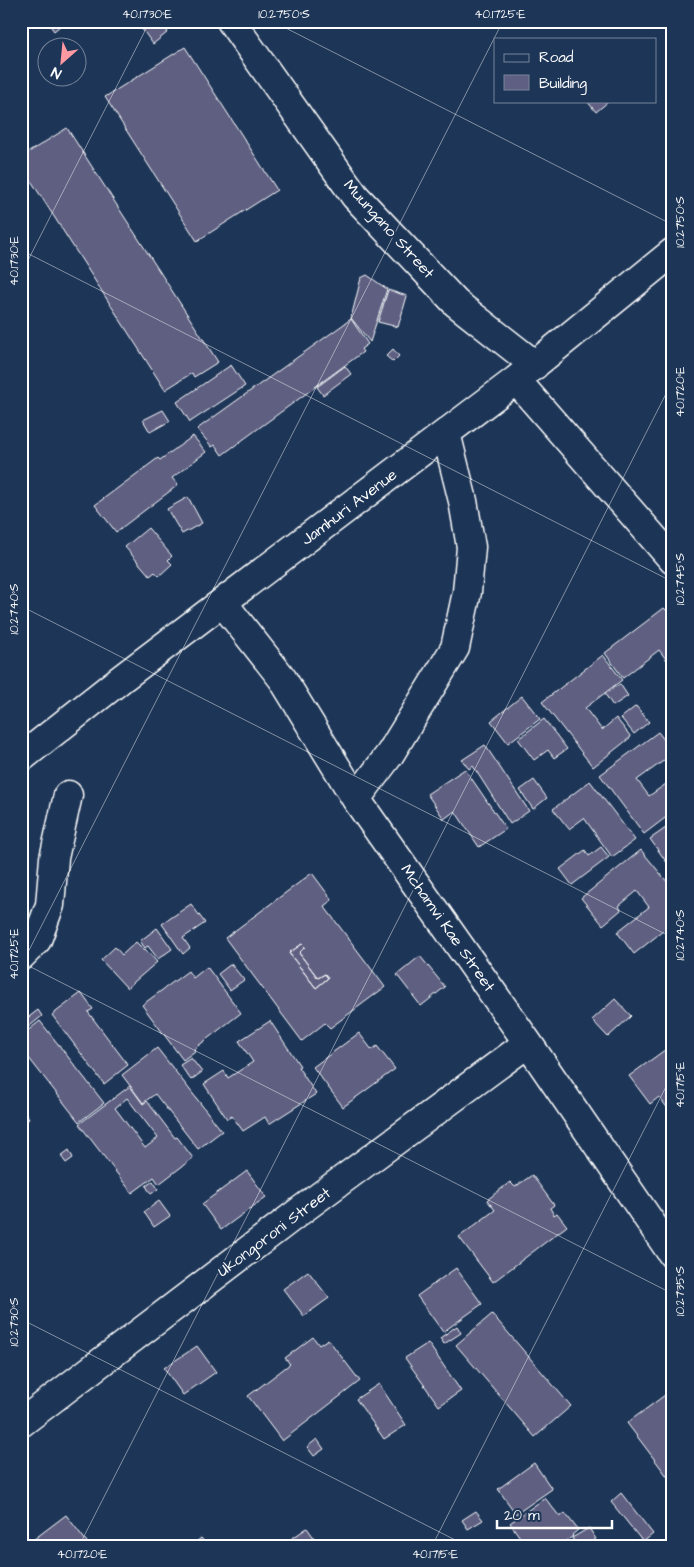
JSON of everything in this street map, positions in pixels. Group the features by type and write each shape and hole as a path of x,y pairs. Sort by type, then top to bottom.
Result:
{"street":[{"name":"Muungano Street","path":"231,21 355,196 456,303 526,372 673,560"},
{"name":"Jamhuri Avenue","path":"21,758 121,679 526,372 670,250"},
{"path":"356,799 390,754 455,648 468,592 471,547 463,501 446,433"},
{"name":"Mchamvi Kae Street","path":"223,603 282,678 356,799 528,1043 673,1255"},
{"path":"21,956 37,940 50,905 54,858 68,795"},
{"name":"Ukongoroni Street","path":"21,1423 304,1208 528,1043"}],"building":[{"path":"47,21 66,21 54,31"},
{"path":"136,21 160,21 168,32 153,44"},
{"path":"185,47 277,190 197,241 105,97"},
{"path":"588,102 608,102 596,112"},
{"path":"67,128 218,362 194,377 192,373 165,390 21,165 21,157"},
{"path":"367,275 387,289 370,342 351,318 361,278"},
{"path":"388,290 407,296 398,327 378,322"},
{"path":"351,319 368,344 361,349 363,352 222,455 215,445 212,447 197,429"},
{"path":"393,349 399,356 393,362 386,356"},
{"path":"231,365 245,386 190,422 177,402"},
{"path":"345,366 351,374 323,395 317,387"},
{"path":"163,410 170,421 150,432 143,420"},
{"path":"193,436 206,452 172,478 178,485 116,532 95,505 158,458 160,460"},
{"path":"188,497 202,523 182,534 167,509"},
{"path":"148,528 172,556 168,560 172,564 159,576 155,572 150,576 125,547"},
{"path":"673,606 673,668 659,650 623,678 605,653 664,608 666,610"},
{"path":"603,655 622,680 585,708 602,730 616,718 631,737 593,767 542,702"},
{"path":"620,684 628,696 613,706 605,694"},
{"path":"522,696 540,719 508,743 491,721"},
{"path":"636,706 649,722 634,734 621,718"},
{"path":"544,719 567,749 554,758 548,750 534,760 518,739"},
{"path":"658,732 673,751 673,754 637,780 649,796 673,779 673,812 644,834 600,775"},
{"path":"485,745 529,811 510,824 473,766 469,769 462,760"},
{"path":"465,769 506,829 479,847 455,811 444,819 427,794"},
{"path":"534,780 547,798 533,809 520,790"},
{"path":"590,781 635,840 612,857 584,818 569,829 553,809"},
{"path":"673,823 673,871 650,839"},
{"path":"601,847 609,857 572,885 560,869 585,850 589,856"},
{"path":"641,850 673,889 673,923 634,954 617,932 649,907 637,891 619,906 621,910 603,925 581,898"},
{"path":"312,873 332,900 324,906 385,987 330,1028 325,1023 302,1041 225,938","holes":["302,944 305,947 299,953 318,978 325,974 328,978 316,988 289,953"]},
{"path":"191,904 205,923 183,938 190,948 183,954 162,924"},
{"path":"157,928 172,949 158,959 148,946 145,948 140,941"},
{"path":"136,942 157,962 127,988 101,960 115,947 122,955"},
{"path":"302,944 305,947 299,953 318,978 325,974 328,978 316,988 289,953"},
{"path":"420,956 445,987 421,1006 397,975"},
{"path":"231,964 244,980 230,990 218,974"},
{"path":"207,967 241,1013 194,1049 195,1051 183,1060 142,1005 188,971 193,978"},
{"path":"81,993 93,1009 88,1012 128,1065 104,1084 52,1015"},
{"path":"615,999 631,1016 608,1037 592,1020"},
{"path":"38,1010 42,1016 21,1033 21,1023"},
{"path":"40,1021 104,1103 79,1122 21,1048 21,1036"},
{"path":"270,1021 316,1094 269,1124 265,1117 243,1131 232,1116 227,1119 204,1084 224,1071 228,1078 253,1062 239,1041"},
{"path":"359,1033 372,1050 377,1046 395,1069 343,1107 313,1067"},
{"path":"673,1044 673,1115 659,1097 650,1104 629,1076"},
{"path":"157,1048 222,1131 198,1149 155,1094 143,1103 122,1075"},
{"path":"191,1058 202,1072 191,1080 180,1065"},
{"path":"130,1086 143,1104 147,1101 193,1158 159,1184 154,1177 132,1193 79,1124","holes":["127,1098 158,1138 145,1148 115,1108"]},
{"path":"21,1108 29,1119 21,1125"},
{"path":"69,1150 73,1158 66,1163 61,1156"},
{"path":"247,1171 266,1197 221,1230 202,1204"},
{"path":"532,1175 554,1205 550,1208 554,1215 557,1213 567,1226 493,1282 459,1237 495,1210 487,1200 510,1182 515,1187"},
{"path":"153,1181 158,1189 151,1194 146,1186"},
{"path":"159,1201 170,1216 154,1227 144,1212"},
{"path":"456,1268 482,1304 443,1332 417,1296"},
{"path":"308,1271 329,1298 304,1316 283,1289"},
{"path":"492,1314 571,1406 535,1437 456,1345"},
{"path":"457,1326 461,1333 444,1344 440,1338"},
{"path":"313,1337 319,1345 328,1339 360,1381 282,1441 248,1396 290,1364 285,1358"},
{"path":"428,1343 461,1391 439,1406 405,1358"},
{"path":"197,1346 216,1372 183,1395 164,1368"},
{"path":"379,1384 406,1425 384,1439 356,1399"},
{"path":"665,1395 673,1406 673,1484 627,1423"},
{"path":"317,1439 324,1449 314,1456 307,1447"},
{"path":"534,1463 552,1489 516,1514 498,1489"},
{"path":"621,1493 653,1534 643,1542 611,1502"},
{"path":"545,1498 560,1517 565,1513 578,1530 560,1546 526,1546 510,1523"},
{"path":"476,1511 483,1520 468,1529 462,1520"},
{"path":"66,1515 90,1546 25,1546"},
{"path":"307,1528 320,1546 286,1546 284,1544"},
{"path":"589,1528 596,1539 584,1546 577,1546 572,1538"},
{"path":"201,1538 208,1546 191,1546"}]}
